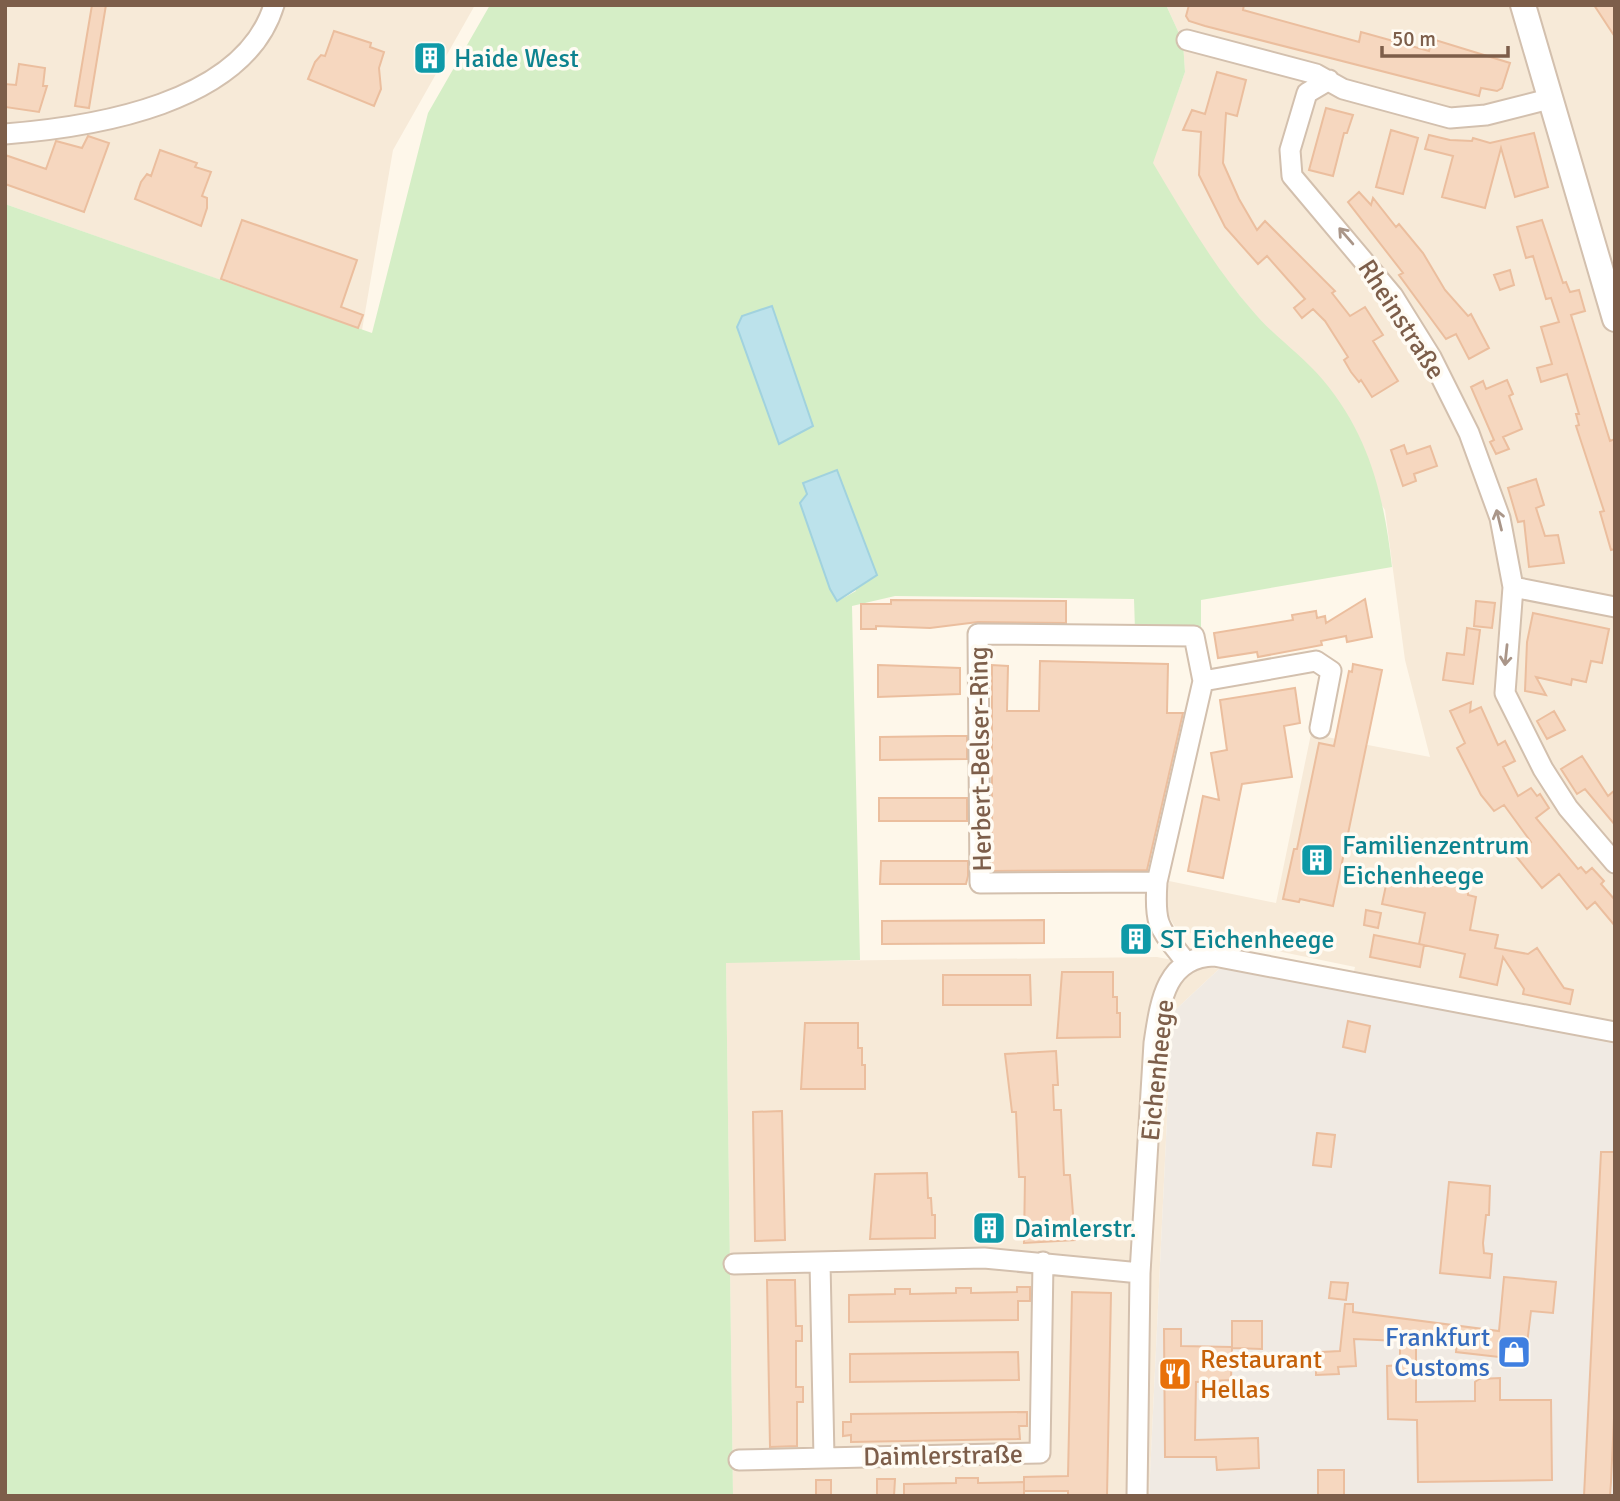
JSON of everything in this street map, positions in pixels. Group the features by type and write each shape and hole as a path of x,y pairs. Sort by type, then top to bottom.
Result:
{"street":[{"path":"5,134 112,121 187,92 249,49 267,27 274,5"},
{"path":"1523,5 1615,319"},
{"path":"1187,40 1329,80 1343,89 1450,118 1486,115 1549,99"},
{"name":"Rheinstraße","path":"1329,80 1307,93 1290,150 1289,168 1297,184 1352,243 1393,296 1431,357 1469,433 1500,518 1513,587 1504,693 1543,769 1568,808 1615,863"},
{"path":"1513,587 1615,607"},
{"name":"Herbert-Belser-Ring","path":"1157,881 980,883 978,634 1194,636 1203,681 1157,881 1157,923 1186,962"},
{"path":"1203,681 1316,661 1331,671 1321,728"},
{"path":"1186,962 1206,956 1229,958 1615,1032"},
{"name":"Eichenheege","path":"1137,1496 1140,1273 1159,1007 1170,976 1186,962"},
{"path":"734,1264 984,1258 1140,1273"},
{"name":"Daimlerstraße","path":"820,1262 824,1458"},
{"name":"Daimlerstraße","path":"739,1460 1040,1453 1043,1262"}],"shaded area":[{"path":"5,5 475,5 393,150 362,330 5,204"},
{"path":"1166,5 1615,5 1615,1044 1350,988 1355,967 1185,932 1180,935 1166,912 1164,905 1169,881 1276,903 1311,734 1430,757 1405,660 1385,510 1252,311 1211,260 1152,163 1185,72 1183,42"},
{"path":"1157,957 1219,969 1172,1013 1149,1496 733,1496 726,962"},
{"path":"1233,967 1350,988 1615,1044 1615,1496 1149,1496 1172,1013 1219,969"}],"green space":[{"path":"490,5 1166,5 1183,42 1185,72 1153,163 1199,238 1237,292 1259,318 1323,380 1339,401 1372,468 1384,516 1392,567 1201,600 1201,630 1135,630 1134,599 895,596 852,606 860,960 726,963 733,1496 5,1496 5,204 372,333 428,113","holes":["772,306 813,426 780,443 737,327","803,483 856,591 838,601 830,589 800,503 807,494"]}],"water":[{"path":"772,306 813,426 779,444 737,327 742,316"},
{"path":"837,470 877,575 837,601 830,589 800,503 807,494 803,483"}],"building":[{"path":"92,5 106,5 89,108 75,106"},
{"path":"1189,5 1244,5 1243,10 1359,42 1361,32 1429,51 1432,39 1510,63 1502,88 1497,91 1481,88 1479,96 1189,21 1186,16"},
{"path":"1594,5 1615,5 1615,37"},
{"path":"334,31 371,43 370,47 384,52 379,68 381,89 374,106 308,79 315,62 321,55 325,56"},
{"path":"19,64 45,68 43,86 47,86 39,112 5,107 5,84 16,85"},
{"path":"1217,72 1246,80 1237,116 1226,113 1223,163 1257,230 1265,221 1335,291 1332,293 1350,316 1365,307 1383,335 1373,341 1398,381 1372,397 1361,380 1359,382 1351,372 1344,360 1348,357 1325,321 1313,309 1302,318 1294,308 1305,299 1267,256 1258,264 1225,227 1199,175 1201,132 1183,130 1192,110 1205,114"},
{"path":"1326,108 1353,115 1347,133 1344,133 1333,176 1309,170"},
{"path":"1391,130 1418,138 1403,194 1376,187"},
{"path":"1534,133 1548,187 1515,197 1501,148 1485,208 1442,197 1453,156 1425,149 1429,135 1450,140 1472,141 1473,138 1490,143"},
{"path":"88,136 109,143 84,212 5,184 5,155 46,169 56,141 82,148"},
{"path":"160,150 197,163 195,167 211,172 202,196 207,198 207,208 201,226 135,199 141,182 147,174 151,176"},
{"path":"1359,192 1371,205 1373,198 1396,227 1399,224 1423,253 1445,290 1468,316 1471,314 1489,348 1469,359 1456,334 1446,339 1399,275 1403,273 1348,202"},
{"path":"242,220 357,260 341,307 363,315 358,328 221,279"},
{"path":"1542,220 1563,283 1566,282 1570,292 1579,290 1585,311 1571,315 1610,441 1615,439 1615,549 1611,550 1600,512 1604,511 1576,426 1579,425 1576,414 1579,414 1567,374 1541,382 1537,368 1552,364 1541,327 1559,322 1551,298 1546,299 1533,256 1526,258 1517,227"},
{"path":"1510,270 1514,285 1500,290 1494,275"},
{"path":"1507,380 1513,394 1509,396 1522,429 1503,437 1509,449 1496,454 1490,442 1494,440 1471,387 1483,381 1486,389"},
{"path":"1404,445 1407,454 1430,446 1437,466 1414,474 1416,481 1403,486 1391,450"},
{"path":"1536,479 1544,505 1536,508 1545,536 1558,535 1564,563 1529,567 1524,521 1518,522 1508,488"},
{"path":"1365,599 1372,637 1347,642 1346,636 1321,641 1322,645 1258,657 1257,652 1218,658 1214,633 1293,620 1292,615 1316,611 1317,618 1325,616 1326,623"},
{"path":"891,600 1066,601 1066,623 978,622 930,628 876,626 876,629 861,629 861,604 891,604"},
{"path":"1476,601 1495,603 1492,628 1474,626"},
{"path":"1533,613 1609,629 1602,663 1591,661 1586,682 1572,679 1571,685 1536,677 1546,695 1525,691 1527,642"},
{"path":"1467,628 1480,630 1473,684 1443,680 1447,653 1464,655"},
{"path":"1040,661 1168,664 1167,713 1183,713 1147,870 992,871 992,665 1008,666 1007,711 1039,711"},
{"name":"Familienzentrum Eichenheege","path":"1353,664 1382,670 1333,906 1300,899 1299,902 1283,899 1294,849 1297,849 1319,743 1334,746 1349,671 1352,672"},
{"path":"878,665 960,668 960,694 878,697"},
{"path":"1295,688 1300,723 1284,726 1292,777 1242,784 1223,878 1188,871 1203,796 1219,800 1211,753 1227,750 1220,700"},
{"path":"1471,702 1470,712 1481,707 1498,745 1505,741 1515,761 1503,767 1518,796 1531,788 1537,796 1540,794 1549,808 1536,818 1578,869 1581,867 1586,873 1592,868 1604,881 1601,884 1615,900 1615,926 1595,902 1587,909 1559,874 1542,888 1515,855 1531,842 1504,805 1494,811 1481,795 1457,748 1465,743 1450,711"},
{"path":"1554,711 1565,730 1547,739 1537,721"},
{"path":"967,736 967,759 880,760 880,737"},
{"path":"1582,756 1608,796 1615,790 1615,825 1585,789 1577,794 1561,769"},
{"path":"879,798 967,798 967,821 879,821"},
{"path":"881,861 968,861 968,876 966,884 880,884"},
{"path":"1388,876 1440,887 1442,881 1468,890 1468,895 1476,897 1470,930 1498,935 1495,948 1528,954 1537,948 1564,988 1573,990 1570,1004 1523,994 1524,989 1503,957 1497,985 1460,977 1465,954 1419,944 1425,913 1382,904"},
{"path":"1366,910 1381,913 1378,928 1364,925"},
{"path":"1044,920 1044,943 882,944 882,921"},
{"path":"1374,935 1424,945 1420,967 1370,957"},
{"path":"1062,972 1113,972 1113,997 1117,997 1117,1013 1120,1013 1120,1037 1057,1038"},
{"path":"943,975 1030,975 1031,1005 943,1005"},
{"path":"1348,1021 1370,1026 1365,1052 1343,1047"},
{"path":"805,1023 858,1023 858,1048 862,1048 862,1065 865,1065 865,1089 801,1089"},
{"path":"1056,1051 1058,1085 1053,1085 1054,1110 1061,1110 1064,1175 1070,1175 1075,1240 1024,1243 1025,1177 1019,1177 1016,1112 1012,1112 1005,1054"},
{"path":"782,1111 785,1240 755,1241 753,1112"},
{"path":"1317,1133 1335,1135 1331,1167 1313,1165"},
{"path":"1601,1152 1615,1152 1615,1397 1611,1482 1610,1496 1584,1496"},
{"path":"927,1173 928,1198 931,1198 932,1215 935,1215 935,1238 870,1239 875,1174"},
{"path":"1449,1182 1490,1186 1489,1215 1486,1215 1483,1243 1484,1253 1492,1254 1490,1278 1440,1273"},
{"name":"Daimlerstr.","path":"982,1221 995,1221 995,1234 982,1235"},
{"path":"1504,1277 1556,1282 1553,1313 1531,1311 1525,1360 1456,1352 1457,1340 1416,1335 1416,1402 1475,1401 1475,1382 1479,1379 1500,1378 1500,1400 1551,1400 1552,1480 1418,1482 1417,1420 1388,1419 1387,1366 1400,1365 1400,1341 1354,1339 1356,1366 1338,1367 1339,1374 1316,1375 1316,1358 1321,1352 1340,1351 1345,1304 1353,1304 1353,1312 1499,1331"},
{"path":"767,1280 795,1280 796,1326 802,1326 802,1341 796,1341 796,1387 803,1387 803,1402 797,1402 797,1446 770,1447"},
{"path":"1331,1282 1348,1283 1346,1300 1329,1298"},
{"path":"1017,1287 1030,1287 1030,1301 1018,1301 1018,1320 849,1322 849,1295 895,1294 895,1289 910,1289 910,1294 956,1293 956,1288 971,1288 971,1293 1017,1292"},
{"path":"1072,1292 1111,1293 1107,1496 1068,1496 1068,1491 1024,1491 1024,1477 1068,1476"},
{"path":"1232,1321 1262,1321 1262,1349 1232,1348 1231,1380 1196,1382 1195,1440 1258,1438 1259,1468 1217,1470 1216,1457 1165,1457 1164,1329 1181,1329 1181,1346 1232,1347"},
{"path":"1018,1352 1019,1380 850,1382 850,1354"},
{"path":"1027,1412 1027,1426 1019,1426 1020,1439 851,1442 851,1435 843,1436 843,1422 851,1422 851,1414"},
{"path":"1318,1470 1344,1470 1344,1496 1318,1496"},
{"path":"956,1478 978,1478 978,1483 1024,1482 1024,1496 904,1496 904,1484 956,1483"},
{"path":"877,1479 895,1479 894,1496 877,1496"},
{"path":"816,1480 831,1480 831,1496 816,1496"}],"place":[{"name":"Haide West","path":"430,58"},
{"name":"Familienzentrum Eichenheege","path":"1317,860"},
{"name":"ST Eichenheege","path":"1136,939"},
{"name":"Daimlerstr.","path":"989,1228"},
{"name":"Frankfurt Customs","path":"1514,1352"},
{"name":"Restaurant Hellas","path":"1175,1374"}]}
